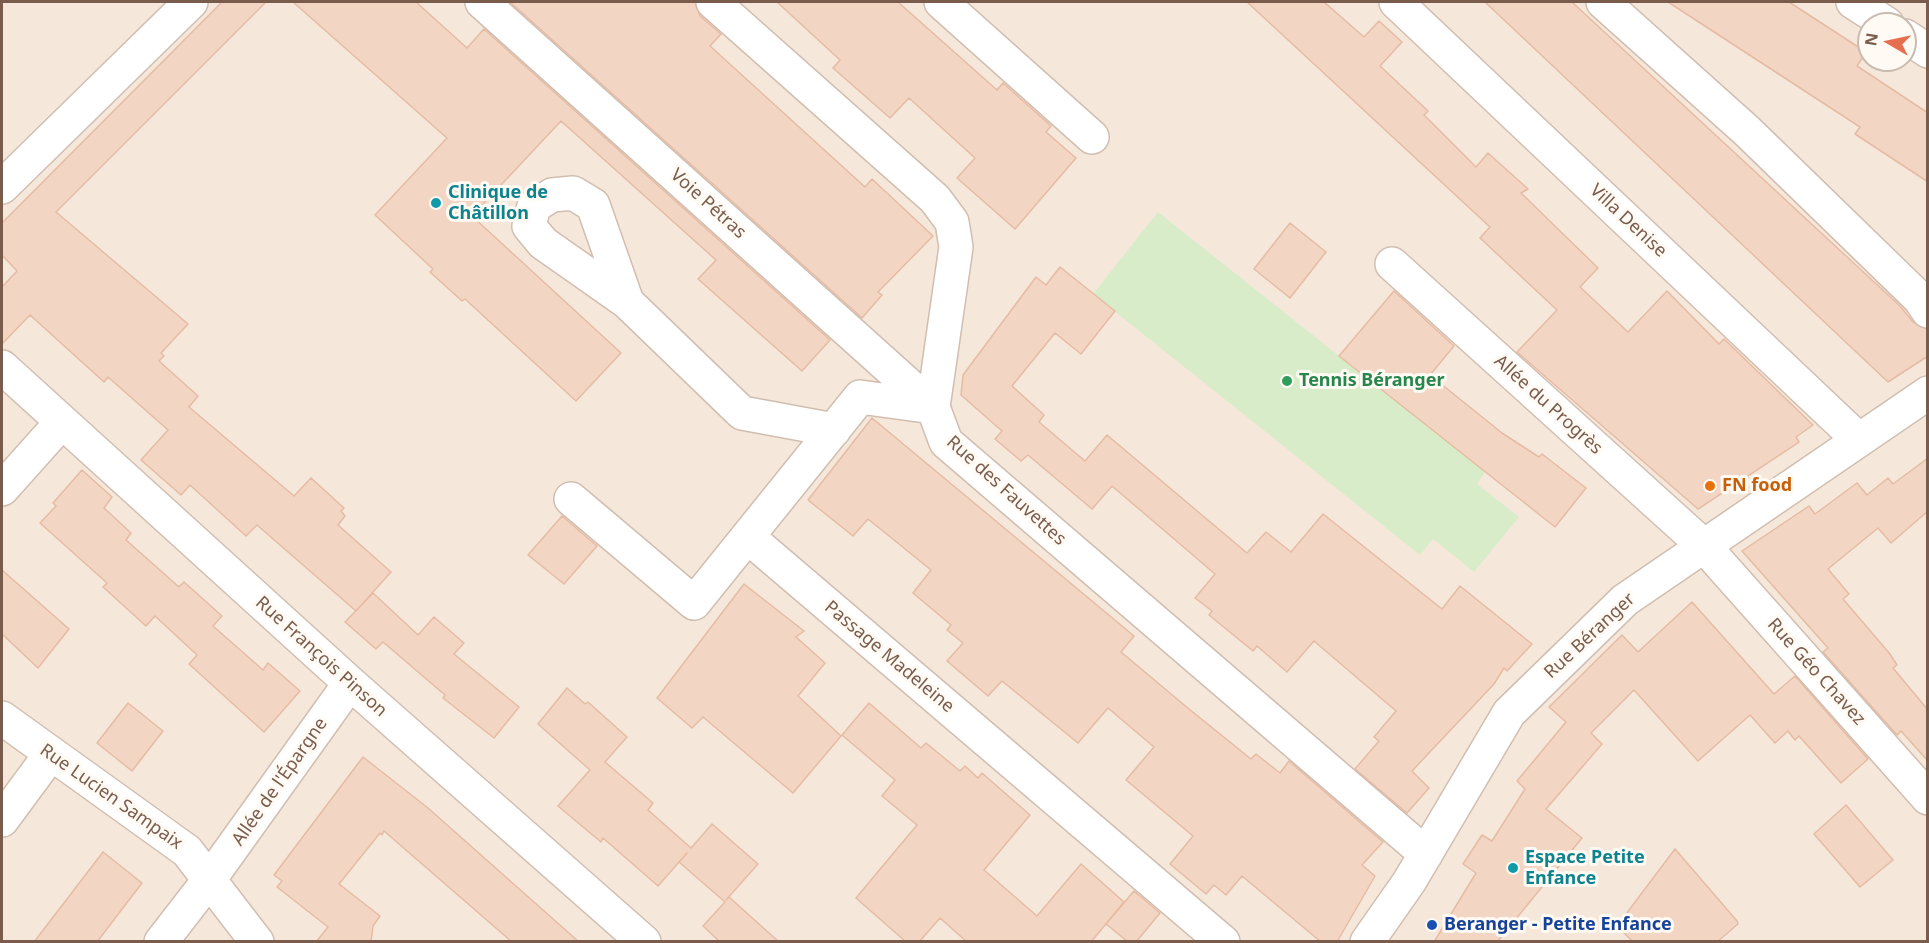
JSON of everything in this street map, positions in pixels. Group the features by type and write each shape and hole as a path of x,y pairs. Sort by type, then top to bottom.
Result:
{"street":[{"path":"2,188 191,2"},
{"name":"Voie Pétras","path":"482,2 933,407"},
{"name":"Rue des Fauvettes","path":"713,2 935,199 952,222 956,247 933,407 945,442 1426,854"},
{"path":"940,2 1092,137"},
{"name":"Villa Denise","path":"1396,2 1859,440"},
{"path":"1603,2 1747,131 1920,299 1928,311"},
{"path":"1853,2 1868,12"},
{"name":"Allée du Progrès","path":"1392,264 1704,546"},
{"path":"627,302 742,413 834,430"},
{"name":"Rue François Pinson","path":"2,367 350,683 644,942"},
{"name":"Rue Béranger","path":"1367,942 1426,854 1509,712 1625,600 1928,393"},
{"path":"571,499 694,603 860,397 933,407"},
{"path":"2,489 61,423"},
{"name":"Passage Madeleine","path":"748,537 1223,942"},
{"name":"Rue Géo Chavez","path":"1704,546 1928,798"},
{"name":"Allée de l'Épargne","path":"161,942 209,880 350,683"},
{"name":"Rue Lucien Sampaix","path":"2,718 50,755 187,851 257,942"},
{"path":"2,820 50,755"}],"shaded area":[{"path":"2,2 1927,2 1927,941 2,941"}],"green space":[{"name":"Tennis Béranger","path":"1158,212 1485,472 1477,484 1519,517 1474,572 1433,539 1420,555 1093,294"}],"building":[{"path":"222,2 266,2 56,212 188,324 161,353 164,356 159,361 198,396 189,407 294,496 311,478 344,508 341,511 345,516 338,525 391,572 356,611 257,525 246,536 190,485 181,495 141,460 168,430 108,377 104,382 30,315 2,344 2,287 17,271 2,255 2,223"},
{"name":"Clinique de Châtillon","path":"293,2 416,2 467,48 484,29 830,340 802,371 698,279 716,260 561,121 472,216 621,353 576,401 465,299 462,301 430,272 433,269 375,215 447,138"},
{"path":"510,2 695,2 700,16 721,34 710,46 865,187 872,179 933,236 878,292 882,295 862,318"},
{"path":"777,2 898,2 997,90 1003,83 1051,126 1046,132 1076,158 1015,229 957,178 975,158 909,98 890,118 833,68 840,60"},
{"path":"1247,2 1324,2 1364,37 1379,21 1402,42 1380,66 1428,111 1424,115 1476,167 1488,153 1528,189 1521,193 1598,268 1580,287 1628,332 1667,291 1719,344 1724,339 1813,425 1796,437 1799,442 1698,509 1517,352 1557,310 1480,238 1490,227"},
{"path":"1485,2 1572,2 1900,306 1913,322 1928,329 1928,356 1888,382"},
{"path":"1668,2 1789,2 1857,46 1857,72 1866,72 1928,113 1928,182 1855,134 1860,127"},
{"path":"1290,223 1326,252 1290,298 1254,269"},
{"path":"1060,267 1115,311 1081,354 1055,333 1012,386 1044,415 1039,422 1085,461 1107,435 1247,553 1266,532 1291,552 1323,514 1442,609 1460,586 1532,644 1507,671 1504,668 1494,684 1412,771 1429,788 1407,813 1355,769 1379,741 1374,737 1396,711 1314,641 1287,672 1257,646 1253,651 1209,615 1212,611 1195,598 1215,574 1112,486 1092,509 1028,455 1021,461 995,439 1002,431 961,395 963,375 1036,277 1046,285"},
{"path":"1394,291 1454,346 1430,375 1502,433 1539,457 1542,454 1586,488 1555,527 1339,356"},
{"path":"872,418 1134,636 1121,652 1189,709 1251,759 1256,754 1280,773 1289,761 1383,842 1362,865 1375,876 1337,942 1321,942 1242,876 1226,895 1214,885 1206,894 1170,864 1193,836 1126,780 1154,747 1108,708 1078,743 1002,681 988,696 947,661 963,643 947,630 951,625 913,593 931,570 868,519 853,536 808,500"},
{"path":"1928,458 1928,511 1891,543 1878,528 1828,569 1849,594 1843,599 1890,654 1897,665 1893,668 1928,710 1928,761 1901,731 1897,735 1823,652 1828,648 1742,551 1809,506 1815,514 1857,483 1867,495 1888,478 1893,484"},
{"path":"82,470 112,497 104,508 131,533 126,540 179,587 184,582 222,616 213,626 263,670 268,663 300,691 264,732 189,664 197,655 155,616 146,626 103,587 107,583 40,523 56,506 53,503"},
{"path":"562,516 597,546 564,584 528,555"},
{"path":"2,570 69,629 38,668 2,634"},
{"path":"744,584 804,631 796,637 825,663 798,696 841,736 793,793 703,717 692,728 657,698"},
{"path":"373,593 418,635 434,617 464,643 454,654 519,707 494,738 443,698 445,695 383,642 376,649 345,622"},
{"path":"1692,602 1774,694 1795,676 1868,759 1841,783 1799,736 1795,740 1788,731 1775,743 1750,715 1698,761 1634,690 1591,733 1602,744 1546,809 1582,838 1497,942 1434,942 1476,873 1463,864 1482,835 1492,841 1525,789 1517,781 1566,722 1549,707 1622,635 1638,652"},
{"path":"567,688 585,704 588,702 627,737 605,762 653,803 648,810 691,848 712,824 758,864 726,900 729,897 779,942 720,942 703,926 725,902 679,862 658,886 603,838 601,842 558,806 590,770 538,724"},
{"path":"128,703 163,731 132,771 97,743"},
{"path":"869,703 921,748 926,743 960,771 965,766 978,778 982,773 1030,815 984,870 1037,916 1081,864 1124,902 1091,942 967,942 940,918 919,942 906,942 856,898 917,825 882,796 895,780 842,735"},
{"path":"363,757 428,808 579,942 512,942 384,831 339,884 380,916 373,926 371,942 316,942 328,927 277,887 282,881 274,875"},
{"path":"1846,805 1893,860 1860,887 1814,834"},
{"path":"1675,849 1738,924 1717,942 1633,942 1617,926"},
{"path":"103,852 142,883 97,942 34,942"},
{"path":"1134,891 1160,913 1136,942 1128,942 1106,924"}],"place":[{"name":"Clinique de Châtillon","path":"436,203"},
{"name":"Tennis Béranger","path":"1287,381"},
{"name":"FN food","path":"1710,486"},
{"name":"Espace Petite Enfance","path":"1513,868"},
{"name":"Beranger - Petite Enfance","path":"1432,925"}]}
